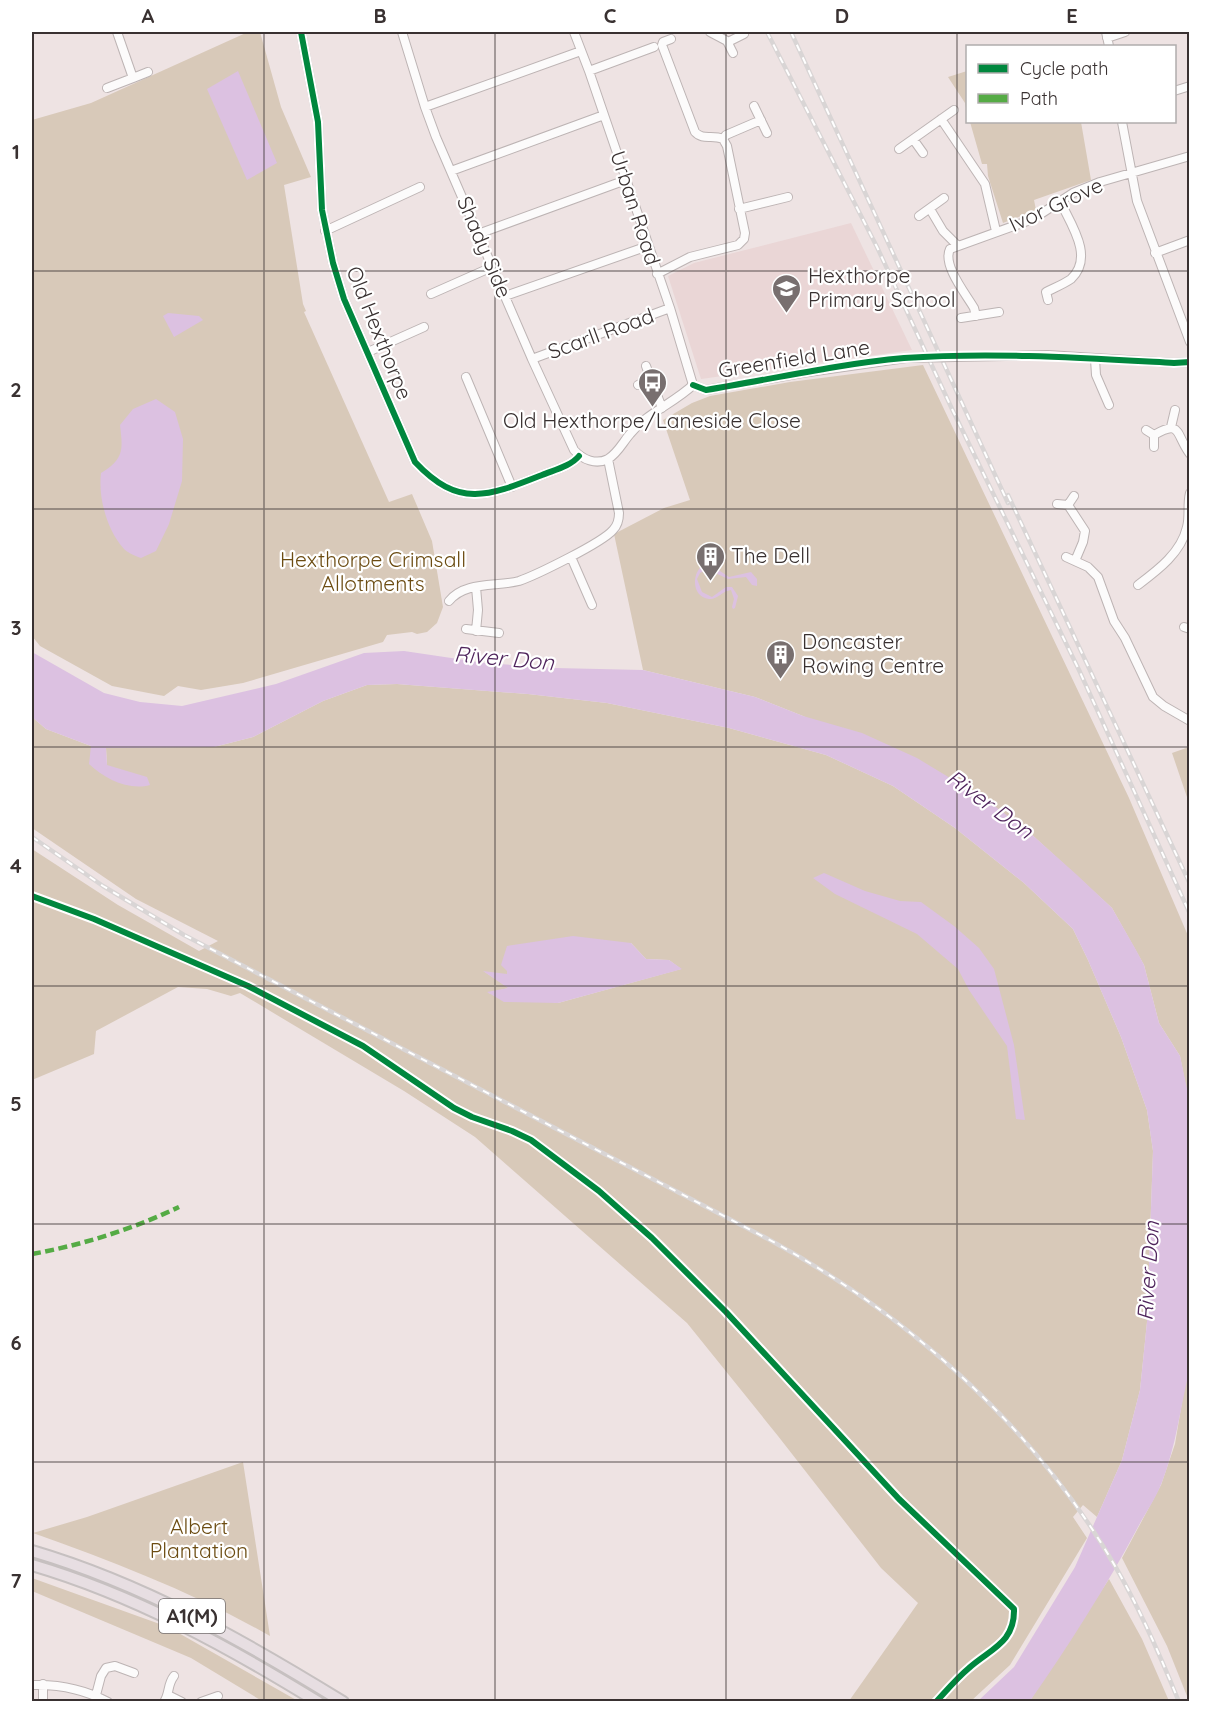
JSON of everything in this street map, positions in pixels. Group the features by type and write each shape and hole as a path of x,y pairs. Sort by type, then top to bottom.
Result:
{"highway":[{"name":"A1(M)","path":"32,1551 120,1583 168,1604 260,1652 343,1701"},
{"name":"A1(M)","path":"32,1564 116,1595 162,1615 254,1663 318,1701"}],"street":[{"path":"117,32 133,78"},
{"name":"Old Hexthorpe","path":"301,32 318,122 325,231 339,285 415,462 436,482 461,493 473,494 495,493 512,487 571,463 579,456"},
{"name":"Shady Side","path":"402,32 425,107 451,171 532,359 571,445 579,456"},
{"name":"Urban Road","path":"574,32 670,308 693,385"},
{"path":"711,32 728,42 733,52"},
{"path":"1108,39 1125,32"},
{"path":"728,42 744,34"},
{"path":"657,274 690,257 741,243 745,233 727,146 723,139 714,136 702,138 695,132 662,45 663,42 671,39"},
{"path":"589,71 654,47"},
{"path":"425,107 581,51"},
{"path":"107,88 148,72"},
{"path":"754,106 766,133"},
{"path":"899,149 954,110"},
{"path":"451,171 604,115"},
{"path":"941,119 985,184 996,231"},
{"path":"723,139 726,135 760,120"},
{"path":"1122,123 1137,201 1190,342"},
{"path":"913,139 923,153"},
{"name":"Ivor Grove","path":"957,245 1033,219 1073,193 1100,182 1190,156"},
{"path":"478,234 626,180"},
{"path":"325,231 420,187"},
{"path":"740,209 788,196"},
{"path":"919,216 944,198"},
{"path":"1048,300 1046,292 1070,279 1078,269 1082,257 1079,242 1060,201"},
{"path":"930,209 943,231 957,245 950,249 948,262 974,308 975,316"},
{"path":"1155,253 1190,240"},
{"path":"506,296 648,246"},
{"path":"431,294 492,267"},
{"name":"Scarll Road","path":"532,359 670,308"},
{"path":"961,318 999,312"},
{"path":"368,352 424,327"},
{"name":"Greenfield Lane","path":"693,385 706,390 906,358 1048,355 1190,362"},
{"path":"1095,359 1096,375 1109,405"},
{"path":"646,366 662,408"},
{"path":"466,377 512,487"},
{"path":"638,385 651,379"},
{"path":"579,456 597,461 608,459 618,451 632,430 693,385"},
{"path":"1171,427 1175,411"},
{"path":"1154,435 1171,427"},
{"path":"1171,427 1178,433 1190,454"},
{"path":"1146,430 1154,435"},
{"path":"1154,435 1154,447"},
{"path":"449,601 456,593 476,587 519,580 571,556 612,532 619,521 620,513 608,459"},
{"path":"1138,585 1186,540 1190,493"},
{"path":"1068,505 1074,496"},
{"path":"1058,504 1068,505"},
{"path":"1068,505 1085,531 1075,561"},
{"path":"571,556 592,605"},
{"path":"1066,557 1088,567 1098,577 1114,621 1125,638 1153,696 1164,706 1190,722"},
{"path":"1144,567 1150,576"},
{"path":"476,587 478,610 476,631"},
{"path":"466,630 499,633"},
{"path":"111,1655 112,1666"},
{"path":"96,1695 104,1671 112,1666 134,1673"},
{"path":"174,1676 166,1698 182,1701"},
{"path":"32,1684 73,1688 108,1701"},
{"path":"43,1684 43,1701"},
{"path":"201,1701 218,1696"}],"shaded area":[{"name":"Hexthorpe Primary School","path":"851,223 912,350 701,379 668,276 694,263"}],"green space":[{"name":"Hexthorpe Crimsall Allotments","path":"248,32 260,32 281,107 311,177 284,185 306,311 304,312 389,502 412,494 432,541 443,607 437,623 427,632 387,635 383,642 243,683 201,690 178,686 164,696 112,686 40,646 32,636 32,120 91,103"},
{"path":"966,72 966,108 965,103 948,77"},
{"path":"970,123 1081,123 1091,180 1034,200 1036,210 1003,223 988,176 987,164 982,164"},
{"path":"923,365 1129,798 1189,938 1189,1103 1180,1056 1159,1023 1144,965 1112,908 1030,833 803,716 755,697 643,670 614,534 664,508 690,500 663,420 692,403 710,396 790,382"},
{"path":"397,684 528,694 607,703 729,728 826,755 893,786 955,828 1024,883 1073,929 1121,1037 1147,1110 1153,1151 1147,1322 1140,1390 1122,1460 1097,1517 1083,1505 1073,1517 1087,1538 1010,1665 971,1701 849,1701 918,1603 881,1568 687,1323 475,1137 404,1091 240,993 231,996 207,989 178,987 96,1031 94,1054 32,1080 32,849 118,905 199,951 218,941 136,899 32,828 32,717 46,729 91,746 107,765 106,748 214,747 253,737 323,701 367,685","holes":["631,943 646,959 669,960 681,969 558,1003 488,993 509,988 485,972 507,975 507,971"]},
{"path":"1190,747 1189,803 1172,753"},
{"path":"1189,1360 1189,1701 1167,1646 1122,1558 1161,1485 1175,1444"},
{"name":"Albert Plantation","path":"243,1462 270,1636 242,1620 154,1579 33,1533 87,1517"},
{"path":"32,1578 168,1627 298,1701 262,1701 191,1658 32,1591"},
{"path":"1109,1579 1142,1639 1169,1701 1029,1702"}],"water":[{"path":"238,71 277,163 247,180 207,89"},
{"path":"168,313 199,316 203,320 174,337 163,316"},
{"path":"156,399 175,412 183,439 182,481 169,524 156,551 141,558 124,549 113,533 102,503 100,483 101,473 114,463 120,453 122,441 120,425 133,409"},
{"path":"703,565 714,567 729,577 751,572 757,579 757,586 752,585 746,577 728,579 707,569 700,573 697,579 702,592 712,597 726,587 732,587 738,596 733,609 734,599 731,590 709,599 696,590 696,574"},
{"name":"River Don","path":"404,651 485,663 555,668 643,670 755,697 803,716 862,733 917,758 988,801 1030,833 1112,908 1144,965 1159,1023 1180,1056 1190,1103 1189,1372 1171,1455 1157,1494 1100,1594 1030,1701 978,1701 1014,1667 1075,1567 1122,1460 1140,1390 1147,1322 1153,1151 1147,1110 1121,1037 1073,929 1024,883 955,828 893,786 826,755 729,728 607,703 528,694 397,684 367,685 323,701 253,737 214,747 106,748 107,765 147,777 150,785 142,786 126,785 102,774 89,764 91,746 46,729 32,717 32,652 104,693 140,702 182,706 276,684 364,653"},
{"path":"824,873 865,891 900,901 921,902 979,948 994,969 1014,1045 1025,1120 1016,1119 1007,1046 969,990 958,969 917,934 835,894 813,878"},
{"path":"573,936 631,943 646,959 669,960 682,969 558,1003 504,1002 487,992 508,988 483,971 507,974 501,965 507,946"}],"railway":[{"path":"767,32 877,247 952,409 1079,670 1190,914"},
{"path":"791,32 1008,503"},
{"path":"1008,495 1190,884"},
{"path":"32,837 103,886 184,935 768,1239 820,1269 870,1302 964,1378 1007,1421 1046,1467 1083,1515 1115,1566 1149,1632 1179,1702"}],"marked path":[{"path":"32,1254 107,1235 179,1207"}],"cycle path":[{"path":"301,32 318,122 322,210 333,263 344,299 415,462 446,487 475,494 490,493 523,482 567,465 579,456"},
{"path":"693,385 706,390 854,364 938,356 1039,356 1190,362"},
{"path":"32,896 94,919 248,986 363,1046 454,1108 531,1140 599,1191 652,1238 726,1312 899,1499 1014,1609 1013,1621 1006,1638 977,1661 936,1702"}],"place":[{"name":"Hexthorpe Primary School","path":"787,314"},
{"name":"Old Hexthorpe/Laneside Close","path":"652,408"},
{"name":"The Dell","path":"710,582"},
{"name":"Doncaster Rowing Centre","path":"781,680"}]}
